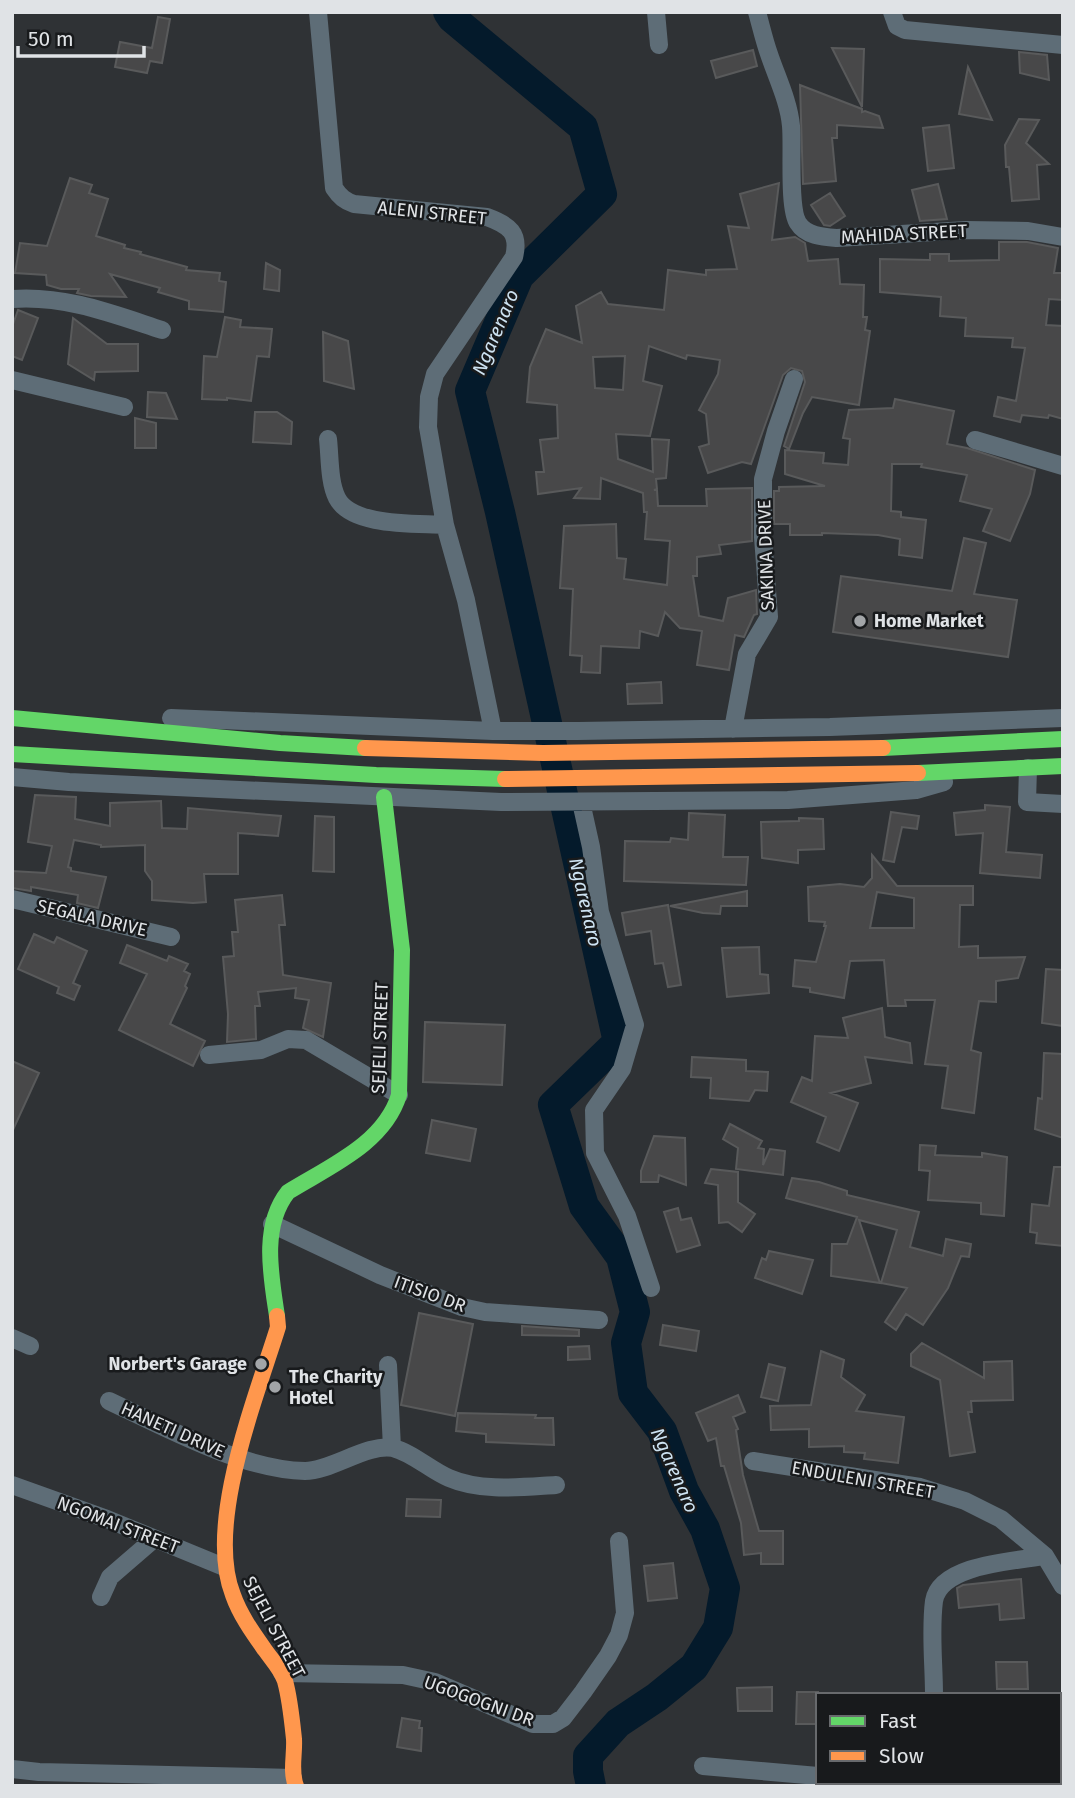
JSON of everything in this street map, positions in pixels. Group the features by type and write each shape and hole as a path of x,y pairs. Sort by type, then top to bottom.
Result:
{"main road":[{"path":"12,718 279,743 378,749 543,753 867,749 1063,739"},
{"path":"12,754 376,775 542,780 868,775 1063,766"},
{"name":"SEJELI STREET","path":"295,1782 293,1721 286,1685 282,1673 250,1628 233,1596 224,1567 227,1514 238,1458 278,1327 271,1272 272,1224 280,1202 288,1192 367,1143 395,1108 399,1095 402,950 384,797"}],"street":[{"name":"ALENI STREET","path":"318,12 334,188 338,195 354,204 487,217 503,223 513,233 517,244 514,257 435,374 429,397 428,427 445,525 466,600 494,731"},
{"path":"656,12 659,45"},
{"name":"MAHIDA STREET","path":"757,12 788,106 793,205 797,222 805,230 819,237 966,230 1028,231 1063,237"},
{"path":"892,12 897,26 905,30 1063,45"},
{"path":"12,299 75,303 162,330"},
{"name":"SAKINA DRIVE","path":"733,729 747,654 769,617 763,537 763,479 772,441 794,379"},
{"path":"12,380 124,407"},
{"path":"328,439 334,491 343,507 375,520 445,525"},
{"path":"975,440 1063,466"},
{"path":"12,704 179,719 494,731 733,729 1063,718"},
{"path":"1028,768 1027,802 1063,804"},
{"path":"12,777 384,797 501,802 589,802 788,800 916,790 984,770"},
{"path":"589,802 591,847 600,912 635,1025 622,1069 594,1110 595,1153 627,1216 651,1288"},
{"name":"SEGALA DRIVE","path":"12,899 171,937"},
{"path":"209,1055 261,1050 288,1039 306,1040 339,1062 399,1095"},
{"name":"ITISIO DR","path":"272,1224 380,1275 462,1307 485,1312 599,1320"},
{"path":"12,1338 30,1346"},
{"path":"388,1365 392,1448 452,1480 501,1486 556,1485"},
{"name":"HANETI DRIVE","path":"109,1401 238,1458 276,1467 312,1470 376,1450 392,1448"},
{"name":"ENDULENI STREET","path":"753,1461 920,1487 965,1501 1001,1519 1045,1556 1063,1586"},
{"name":"NGOMAI STREET","path":"12,1485 224,1567"},
{"path":"101,1597 110,1577 154,1539"},
{"name":"UGOGOGNI DR","path":"282,1673 403,1675 435,1682 533,1724 552,1724 563,1718 583,1692 620,1635 625,1613 619,1541"},
{"path":"934,1693 934,1598 949,1578 982,1566 1045,1556"},
{"path":"703,1766 816,1776"},
{"path":"12,1769 295,1782"}],"building":[{"path":"158,17 170,19 162,63 150,61 147,73 115,67 120,42 152,48"},
{"path":"832,48 864,49 862,107"},
{"path":"753,50 757,66 716,78 711,61"},
{"path":"1019,52 1047,55 1049,80 1020,73"},
{"path":"968,67 992,120 959,114"},
{"path":"800,85 862,109 862,112 879,116 883,128 837,125 837,138 832,138 836,181 803,184"},
{"path":"1019,119 1039,120 1026,143 1049,164 1037,165 1039,199 1012,201 1005,145"},
{"path":"949,125 954,168 928,171 923,128"},
{"path":"70,178 92,185 89,193 108,199 96,236 125,245 124,248 141,252 140,254 187,267 186,270 220,273 219,281 226,282 223,312 189,309 189,301 158,292 160,288 110,274 126,297 77,293 79,289 61,289 47,285 46,275 15,273 20,243 47,246"},
{"path":"779,183 772,240 795,237 805,243 808,261 838,259 840,284 864,285 863,317 867,317 865,330 870,331 859,405 812,397 789,449 784,446 805,382 802,371 791,368 783,375 751,464 742,462 708,473 699,447 709,444 706,414 699,410 718,374 720,360 687,355 686,359 649,346 643,381 662,386 650,436 616,434 618,459 653,472 652,439 669,440 666,478 656,479 657,489 654,490 657,490 658,506 707,506 706,489 752,488 752,541 719,545 721,554 697,557 697,576 693,576 699,616 723,621 728,598 756,590 757,614 754,615 744,637 735,635 729,670 697,665 702,631 680,628 665,612 658,636 640,631 639,648 601,646 600,673 581,672 582,656 570,655 573,589 560,588 564,526 616,524 617,558 626,559 624,579 667,585 670,541 645,539 647,512 644,512 643,493 601,478 600,499 574,498 581,488 538,494 536,472 544,472 540,440 558,438 557,405 527,402 530,367 546,329 582,343 576,306 601,292 608,304 664,310 668,270 706,275 706,270 737,269 728,226 749,228 740,194","holes":["625,356 623,390 595,388 593,357"]},
{"path":"938,184 947,219 920,221 912,190"},
{"path":"830,193 845,216 830,226 824,225 811,205"},
{"path":"999,242 1027,242 1058,248 1054,273 1063,273 1063,300 1049,299 1046,325 1063,326 1063,419 1049,415 1048,418 1022,415 1020,422 994,416 998,397 1016,401 1025,348 1012,347 1013,338 965,336 966,318 940,316 941,297 880,292 880,259 930,260 930,254 949,254 949,261 999,260"},
{"path":"266,263 280,270 279,291 264,289"},
{"path":"18,310 38,318 22,360 12,356 12,327"},
{"path":"225,317 241,320 240,327 272,329 269,357 257,356 251,401 202,399 204,356 217,357"},
{"path":"73,318 107,344 138,344 138,371 95,372 94,380 68,364"},
{"path":"323,332 348,341 354,389 324,381"},
{"path":"148,392 166,393 177,419 147,417"},
{"path":"895,399 954,411 947,444 1035,470 1030,494 1010,541 983,531 992,509 960,501 967,475 921,467 922,464 892,464 891,511 901,512 901,517 926,520 922,558 899,555 900,539 878,535 790,535 790,524 774,524 774,491 779,491 779,487 825,486 785,474 785,450 824,453 823,463 848,465 850,439 843,438 849,410 893,408"},
{"path":"255,412 277,412 292,422 291,444 253,442"},
{"path":"135,418 156,423 156,448 135,448"},
{"path":"964,538 986,543 974,594 1017,600 1008,657 833,632 841,576 952,591"},
{"path":"661,682 662,703 628,704 627,684"},
{"path":"35,795 76,797 75,819 110,826 110,803 161,801 162,828 187,829 188,808 281,816 278,836 238,833 238,874 204,874 206,902 152,900 152,881 145,871 145,845 101,847 74,840 68,867 71,871 106,877 98,908 77,903 78,895 31,887 31,891 12,888 12,871 46,873 52,846 28,842"},
{"path":"985,805 1010,807 1006,852 1042,855 1040,878 980,873 983,833 956,835 954,813 985,810"},
{"path":"891,812 919,816 917,829 902,827 894,862 883,860"},
{"path":"689,813 725,815 723,857 748,857 746,885 624,881 625,841 670,842 671,838 688,840"},
{"path":"315,816 334,817 334,872 313,871"},
{"path":"799,818 823,819 824,849 798,850 798,863 762,858 761,822 799,821"},
{"path":"872,855 897,886 973,886 973,905 960,905 959,947 978,946 978,958 1025,957 1018,978 996,981 996,1002 979,1001 971,1050 981,1053 974,1113 942,1108 948,1066 925,1064 935,1000 905,1000 906,1006 888,1006 884,960 850,961 844,998 793,986 795,960 816,962 826,926 825,922 809,921 808,887 840,884 864,887 872,878","holes":["877,892 914,898 914,928 870,928"]},
{"path":"747,891 747,906 721,906 720,914 670,906"},
{"path":"282,895 285,925 279,925 283,975 331,983 323,1037 303,1028 309,1000 295,998 296,988 258,992 260,1006 255,1006 256,1039 227,1042 228,1014 223,957 234,956 232,932 238,932 235,900"},
{"path":"668,905 681,985 668,987 663,963 655,964 651,931 626,935 622,913"},
{"path":"34,934 54,943 57,937 87,951 73,983 80,986 74,1000 57,993 59,987 18,969"},
{"path":"127,945 167,961 169,956 188,964 184,971 190,974 185,986 187,988 170,1024 205,1041 193,1066 119,1030 147,974 120,963"},
{"path":"759,947 760,974 768,975 769,993 727,997 722,948"},
{"path":"1046,969 1063,970 1063,1026 1042,1023"},
{"path":"882,1008 885,1037 910,1043 912,1063 865,1057 871,1083 831,1093 858,1103 839,1151 817,1142 826,1117 791,1102 802,1077 812,1081 815,1036 848,1038 843,1018"},
{"path":"425,1022 505,1025 502,1085 423,1082"},
{"path":"1044,1053 1063,1054 1063,1138 1035,1129 1038,1098 1042,1099"},
{"path":"692,1057 746,1060 746,1071 768,1072 767,1091 755,1090 749,1101 710,1098 711,1078 691,1077"},
{"path":"12,1061 39,1073 12,1132"},
{"path":"432,1120 476,1129 470,1161 426,1153"},
{"path":"730,1124 762,1141 758,1148 764,1149 763,1165 770,1149 785,1151 783,1175 736,1169 738,1148 723,1139"},
{"path":"654,1136 685,1138 686,1185 659,1175 658,1182 641,1182 641,1171"},
{"path":"920,1145 936,1146 935,1155 982,1157 982,1153 1007,1157 1004,1216 981,1214 981,1203 928,1200 930,1171 919,1170"},
{"path":"1054,1167 1063,1167 1063,1246 1036,1243 1037,1233 1030,1232 1032,1204 1049,1206"},
{"path":"711,1169 738,1172 738,1202 755,1214 742,1232 728,1222 719,1223 718,1185 705,1183"},
{"path":"792,1178 819,1182 847,1191 847,1195 919,1212 910,1247 943,1256 946,1239 971,1244 969,1257 961,1256 948,1288 923,1325 906,1314 896,1330 885,1322 907,1288 881,1283 897,1230 859,1220 880,1283 831,1276 832,1244 847,1244 857,1217 786,1198"},
{"path":"678,1208 681,1220 691,1218 700,1245 677,1252 664,1212"},
{"path":"769,1251 813,1260 802,1294 755,1278 762,1258 766,1260"},
{"path":"419,1313 473,1324 455,1416 401,1405"},
{"path":"663,1325 699,1331 696,1351 660,1345"},
{"path":"522,1326 579,1330 579,1336 522,1335"},
{"path":"922,1343 984,1378 984,1362 1012,1361 1013,1400 971,1401 972,1412 968,1412 975,1452 950,1456 940,1380 911,1366 911,1354"},
{"path":"589,1346 590,1359 568,1360 568,1347"},
{"path":"821,1351 844,1360 841,1377 865,1395 856,1411 904,1417 898,1463 864,1459 865,1453 844,1452 844,1446 809,1447 809,1429 771,1430 770,1406 811,1405"},
{"path":"769,1364 785,1368 778,1401 761,1397"},
{"path":"738,1395 745,1412 733,1417 738,1429 743,1475 759,1531 783,1531 783,1564 761,1564 761,1553 744,1555 741,1523 724,1466 721,1466 716,1438 708,1441 696,1413"},
{"path":"458,1413 536,1415 535,1418 553,1418 554,1445 486,1442 486,1434 456,1431"},
{"path":"407,1499 441,1500 440,1517 406,1516"},
{"path":"673,1563 677,1598 648,1601 644,1566"},
{"path":"1021,1579 1024,1618 1000,1620 999,1604 959,1608 957,1588 963,1585"},
{"path":"996,1662 1027,1662 1028,1689 997,1689"},
{"path":"772,1687 772,1711 738,1711 737,1688"},
{"path":"797,1692 818,1692 816,1724 796,1724"},
{"path":"402,1718 420,1721 421,1751 397,1747"}],"waterway":[{"name":"Ngarenaro","path":"448,12 583,127 602,194 519,276 470,391 500,512 618,1042 553,1105 584,1206 621,1257 635,1312 626,1343 633,1393 662,1431 684,1491 705,1529 725,1588 718,1628 694,1667 657,1697 618,1723 588,1756 591,1786"}],"traffic: fast":[{"path":"12,718 280,743 365,748"},
{"path":"883,748 1063,739"},
{"path":"12,754 376,775 505,779"},
{"path":"918,773 1063,766"},
{"path":"277,1316 270,1252 274,1220 280,1205 288,1192 368,1141 392,1112 399,1095 402,950 384,797"}],"traffic: slow":[{"path":"365,748 543,753 883,748"},
{"path":"505,779 918,773"},
{"path":"277,1316 278,1327 247,1424 229,1498 225,1533 226,1566 239,1610 285,1681 294,1739 293,1769 296,1786"}],"place":[{"name":"Home Market","path":"860,621"},
{"name":"Norbert's Garage","path":"261,1364"},
{"name":"The Charity Hotel","path":"275,1387"}]}
